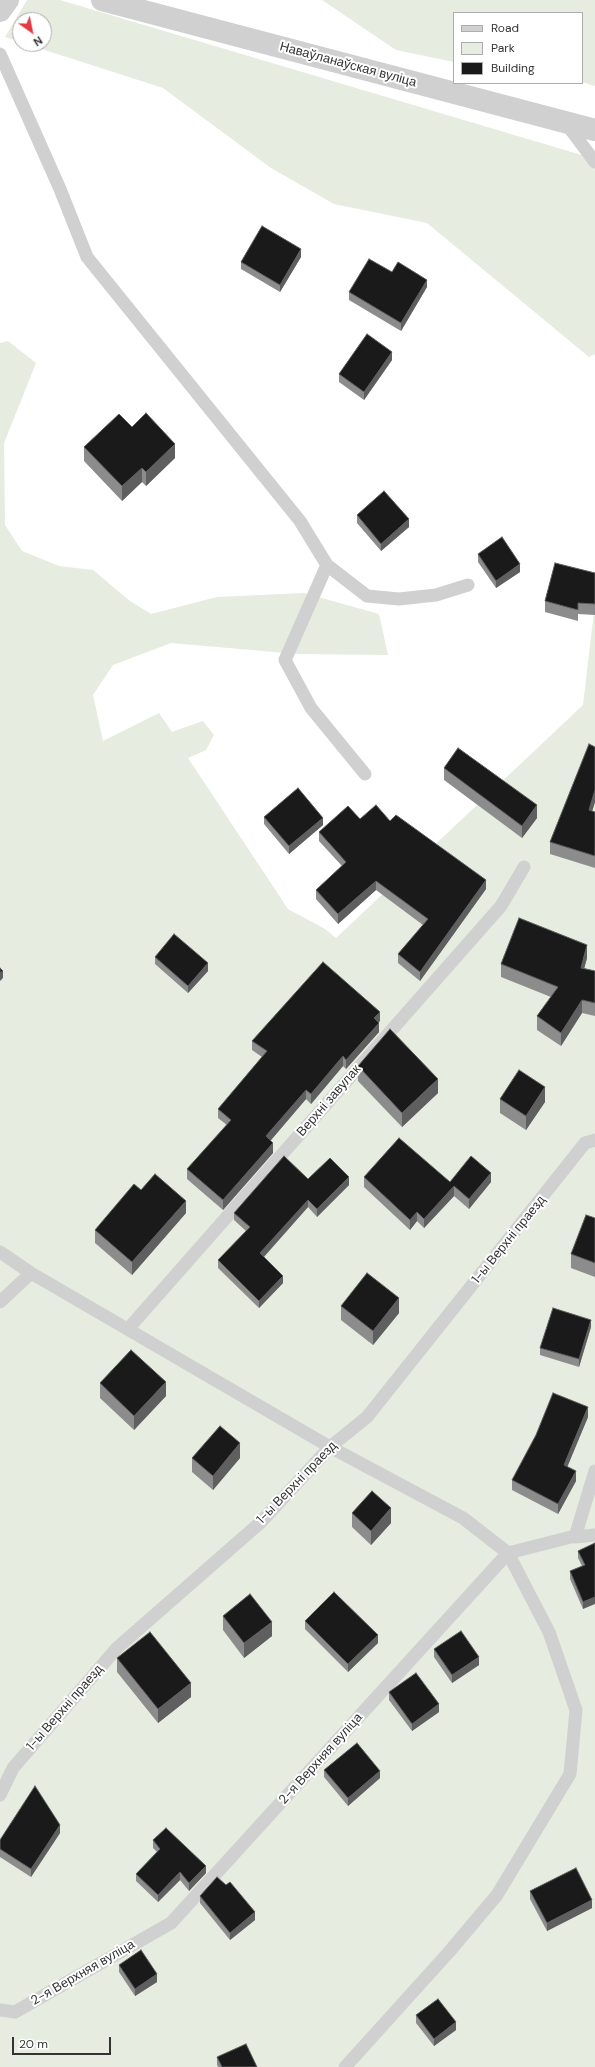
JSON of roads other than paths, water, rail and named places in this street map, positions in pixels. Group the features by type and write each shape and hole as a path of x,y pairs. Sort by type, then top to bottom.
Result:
{"street":[{"path":"0,11 8,0"},
{"name":"Наваўланаўская вуліца","path":"102,0 595,130"}],"lane":[{"path":"0,54 60,189 87,257 300,521 326,565 367,596 400,599 436,595 468,585"},
{"path":"0,83 14,83"},
{"path":"565,122 595,162"},
{"path":"326,565 285,660 311,708 364,774"},
{"name":"Верхні завулак","path":"128,1329 501,906 524,867"},
{"name":"1-ы Верхні праезд","path":"0,1795 13,1768 117,1648 261,1522 330,1447 367,1417 585,1143 595,1140"},
{"path":"0,1252 31,1273 330,1447 463,1518 508,1553 549,1632 576,1710 570,1774 497,1895 449,1952 344,2067"},
{"path":"0,1302 31,1273"},
{"path":"575,1537 595,1471"},
{"path":"508,1553 574,1536 595,1535"},
{"name":"2-я Верхняя вуліца","path":"0,2010 15,2012 171,1923 508,1553"}]}
